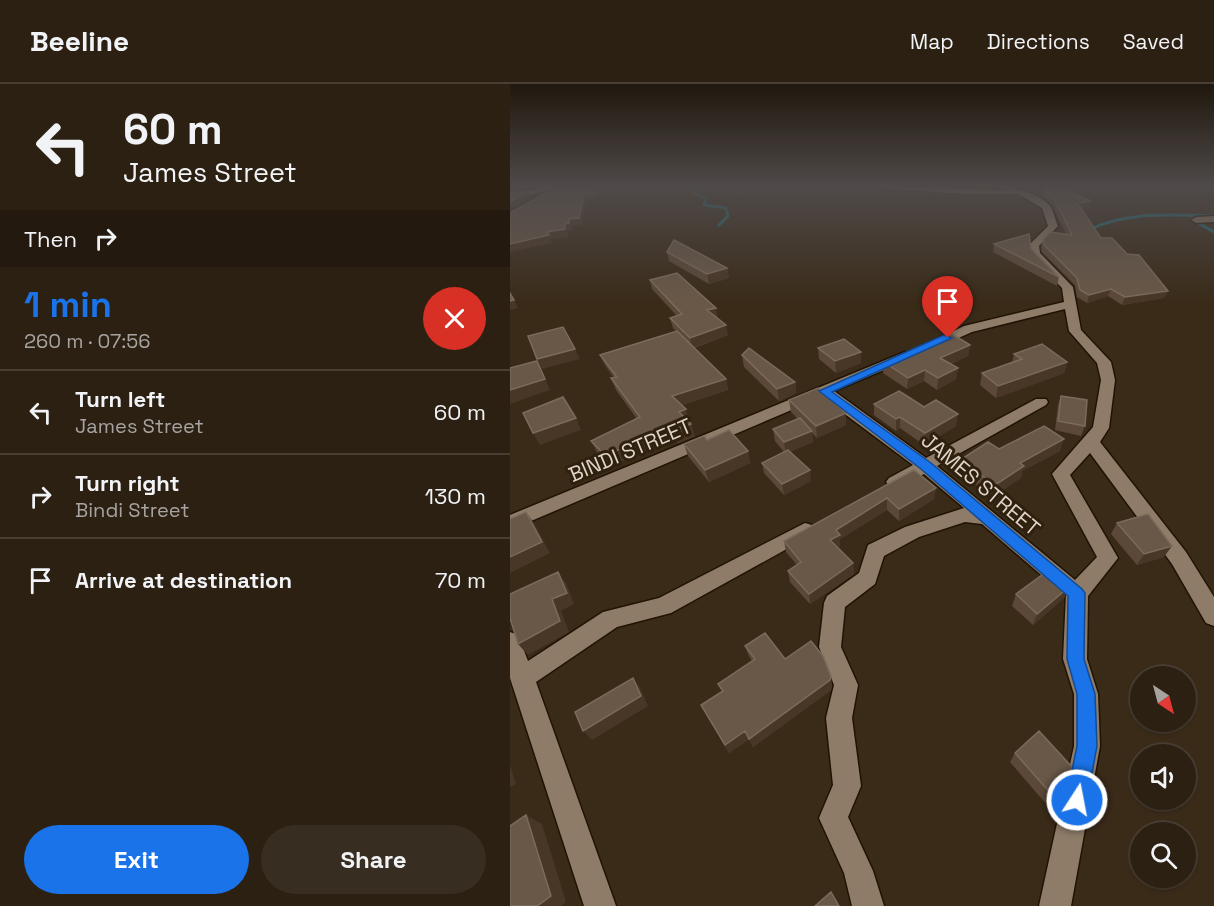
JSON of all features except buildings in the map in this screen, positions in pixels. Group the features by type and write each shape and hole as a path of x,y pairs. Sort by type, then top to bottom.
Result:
{"street":[{"path":"1052,224 1034,245 1035,254 1066,287 1075,331 1104,362 1108,380 1101,428 1061,474 1108,558 1077,593 1075,659 1086,694 1087,746 1055,906"},
{"name":"BINDI STREET","path":"510,523 968,329 1070,304"},
{"name":"JAMES STREET","path":"824,391 926,466 1077,593"},
{"path":"873,494 1041,402"},
{"path":"1091,442 1179,558 1214,616"},
{"path":"868,906 858,871 833,818 846,786 839,718 846,685 830,647 836,603 868,578 875,550 912,532 965,514 988,518"},
{"path":"522,678 611,619 663,606 821,522"},
{"path":"510,642 600,906"}],"waterway":[{"path":"1088,230 1102,224"},
{"path":"1200,224 1214,232"}],"route":[{"path":"948,338 824,391 926,466 1077,593 1075,659 1086,694 1087,746 1077,800"}]}
